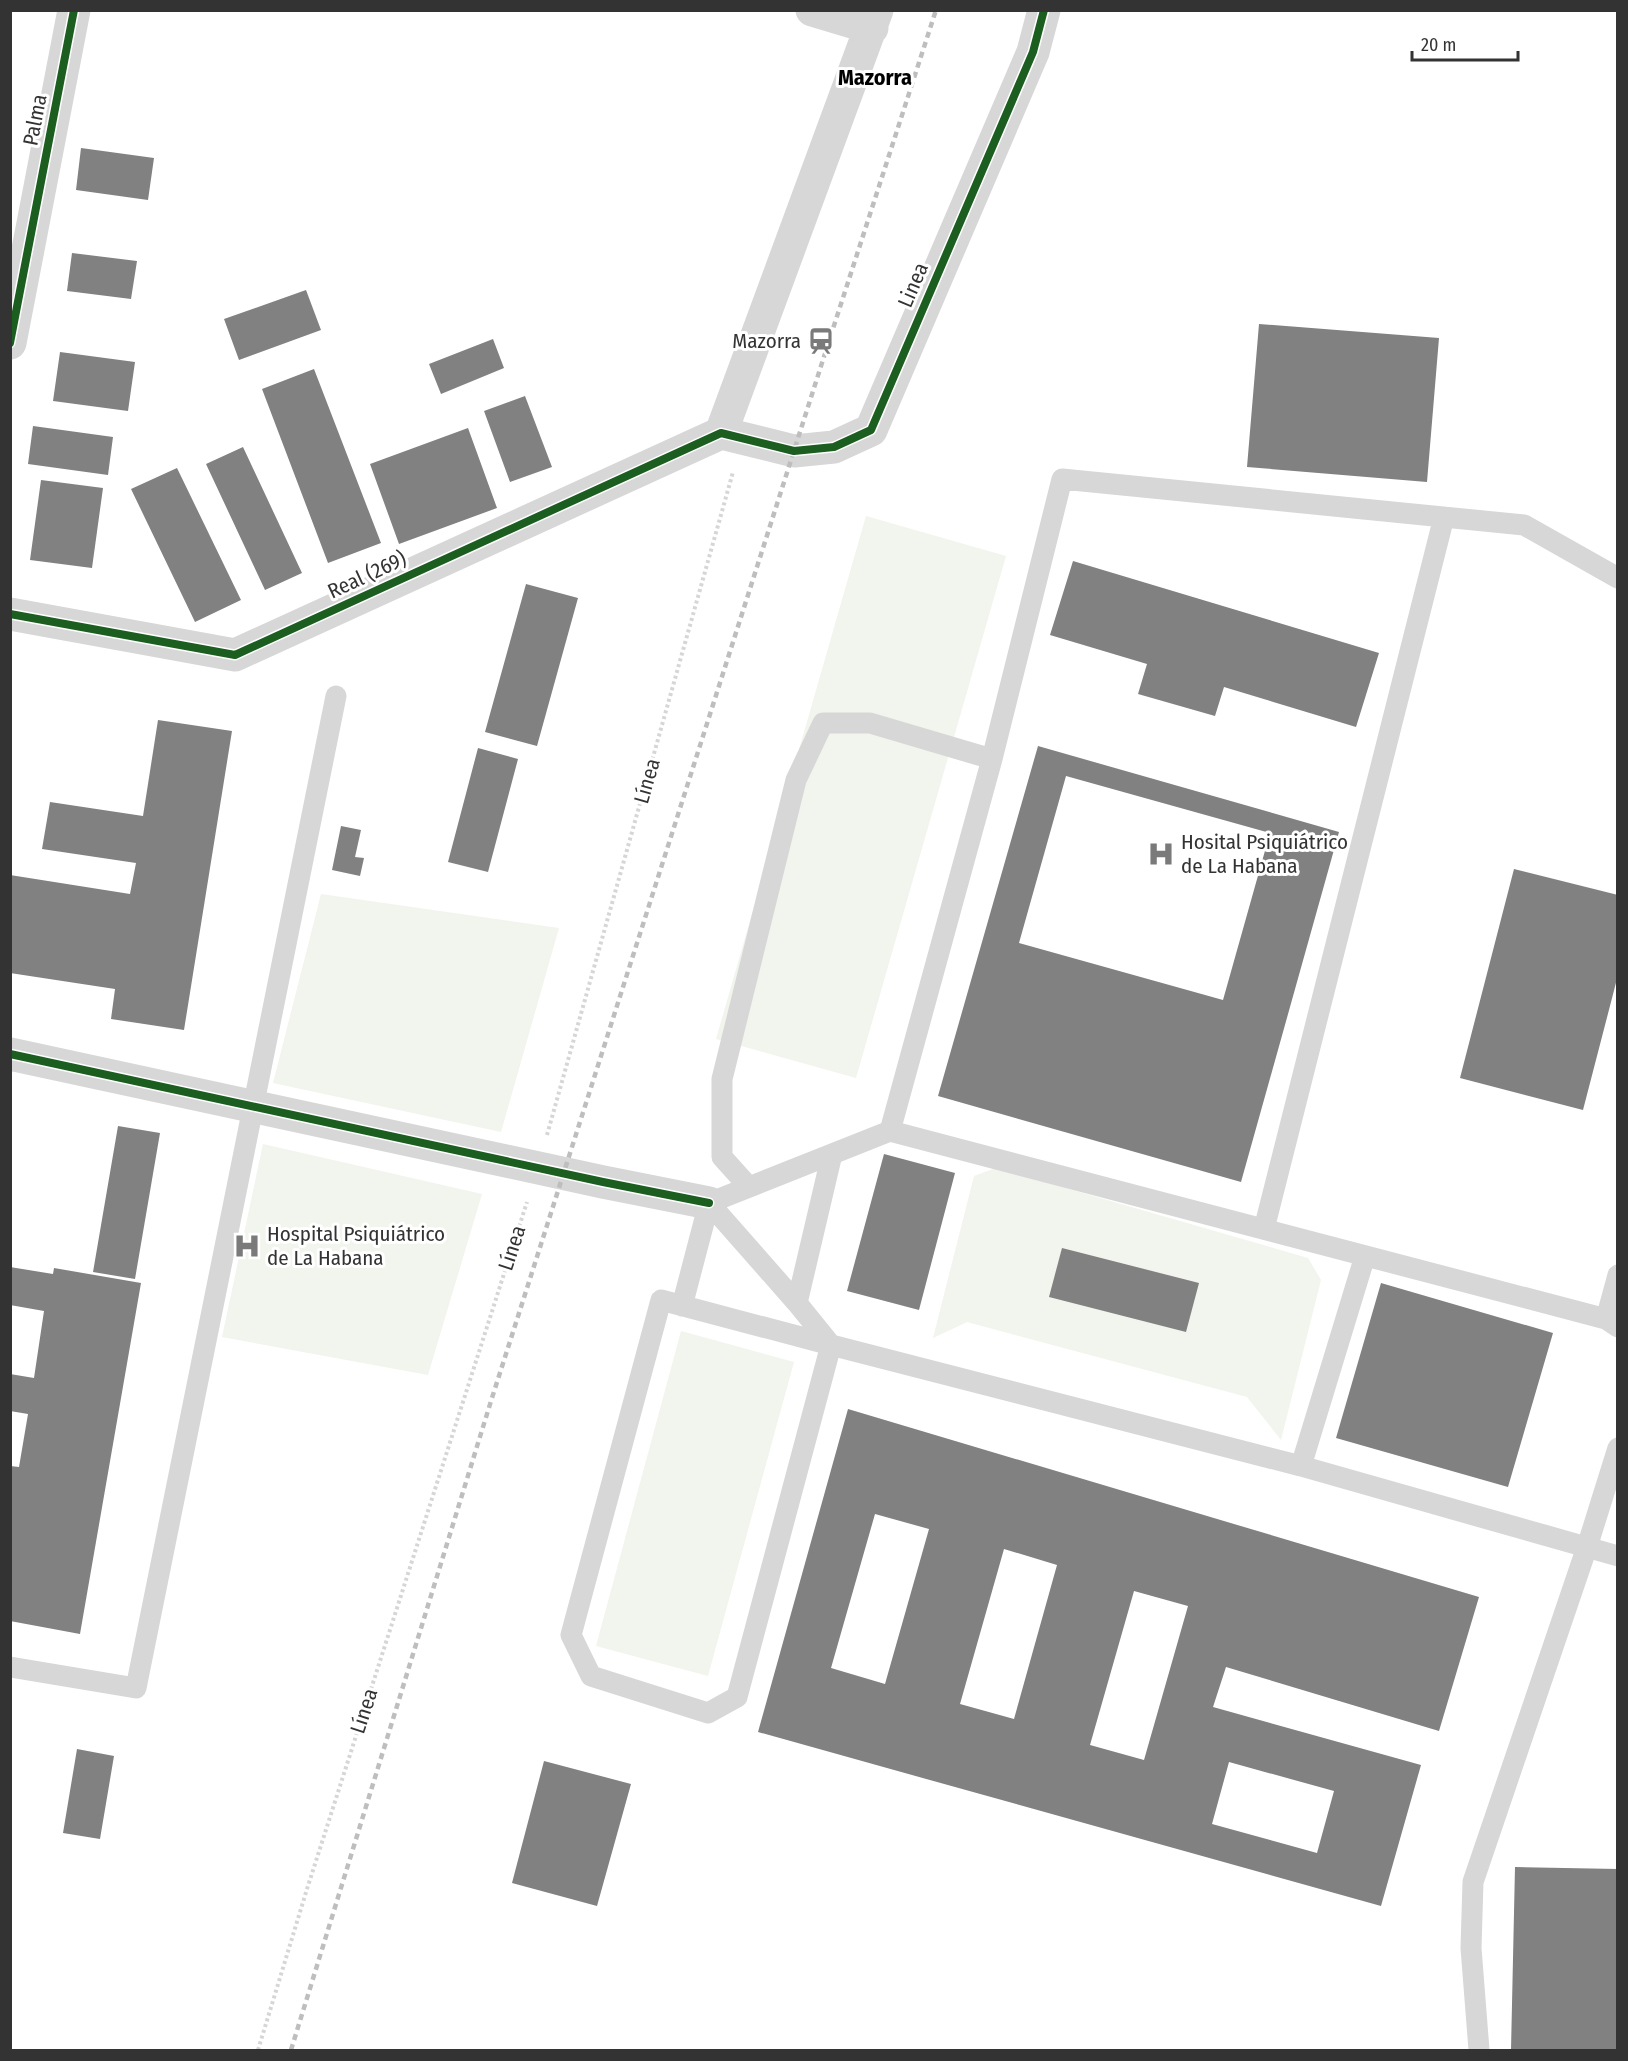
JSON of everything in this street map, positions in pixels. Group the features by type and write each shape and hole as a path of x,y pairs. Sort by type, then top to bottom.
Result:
{"street":[{"name":"Palma","path":"10,343 74,10"},
{"path":"732,436 874,19 812,10"},
{"name":"Linea","path":"732,436 794,451 834,447 871,429 1033,52 1044,10"},
{"name":"Real (269)","path":"10,614 235,655 732,436"},
{"path":"10,1054 709,1203"}],"lane":[{"path":"890,1131 992,759 1062,479 1524,525 1617,578"},
{"path":"1263,1229 1444,517"},
{"path":"10,1667 136,1688 336,696"},
{"path":"749,1187 722,1157 722,1079 796,780 824,723 870,723 992,759"},
{"path":"709,1203 890,1131 1612,1323 1617,1275"},
{"path":"797,1303 832,1154"},
{"path":"709,1203 831,1345"},
{"path":"682,1306 709,1203"},
{"path":"1301,1466 1365,1256"},
{"path":"831,1345 737,1696 708,1713 591,1676 572,1635 661,1300 1301,1466 1617,1556"},
{"path":"1479,2050 1471,1948 1473,1882 1587,1547 1617,1448"}],"shaded area":[{"path":"866,516 1006,556 856,1078 716,1039"},
{"path":"321,894 559,928 501,1132 273,1083"},
{"path":"263,1144 482,1194 428,1375 222,1337"},
{"path":"996,1168 1308,1258 1321,1280 1281,1440 1247,1397 967,1322 933,1338 974,1176"},
{"path":"681,1331 794,1362 708,1676 596,1646"}],"building":[{"path":"81,148 154,158 148,200 76,190"},
{"path":"72,253 137,261 131,299 67,291"},
{"path":"306,290 321,330 239,360 224,319"},
{"path":"1259,324 1439,338 1427,482 1247,467"},
{"path":"493,339 504,368 441,394 429,364"},
{"path":"60,352 135,362 128,411 53,401"},
{"path":"314,369 381,543 328,563 262,389"},
{"path":"525,396 552,467 510,482 484,411"},
{"path":"33,426 113,437 108,475 28,464"},
{"path":"468,428 497,508 399,544 370,464"},
{"path":"243,447 302,573 265,590 206,464"},
{"path":"177,468 241,600 195,622 131,489"},
{"path":"41,480 103,488 92,568 30,560"},
{"path":"1073,561 1379,653 1356,727 1224,687 1215,716 1138,694 1147,664 1050,635"},
{"path":"526,584 578,598 537,746 485,732"},
{"path":"158,720 232,731 184,1030 111,1019 115,989 10,973 10,875 130,894 136,863 42,849 50,802 143,816"},
{"path":"1038,746 1339,832 1241,1182 938,1096","holes":["1066,776 1270,833 1223,1000 1019,943"]},
{"path":"478,748 518,759 488,872 448,862"},
{"path":"341,826 361,830 355,857 364,858 360,876 332,870"},
{"path":"1514,869 1618,895 1618,975 1583,1110 1460,1078"},
{"path":"118,1126 160,1133 135,1279 93,1272"},
{"path":"884,1154 955,1173 919,1310 847,1291"},
{"path":"1062,1248 1199,1283 1186,1332 1049,1297"},
{"path":"10,1267 53,1274 54,1268 141,1283 80,1634 10,1621 10,1466 19,1467 28,1414 10,1411 10,1374 34,1378 44,1311 10,1305"},
{"path":"1381,1283 1553,1333 1508,1487 1336,1438"},
{"path":"848,1409 1479,1597 1439,1731 1226,1667 1213,1707 1421,1765 1381,1906 758,1732","holes":["875,1514 929,1529 885,1684 831,1668","1004,1549 1057,1565 1014,1719 960,1704","1134,1591 1188,1606 1144,1760 1090,1745","1229,1762 1334,1791 1317,1853 1212,1824"]},
{"path":"77,1749 114,1756 100,1839 63,1833"},
{"path":"544,1761 631,1784 597,1906 512,1883"},
{"path":"1515,1867 1618,1869 1618,2050 1511,2050"}],"railway":[{"path":"291,2050 491,1401 936,10"}],"cycle path":[{"path":"10,343 74,10"},
{"path":"10,614 235,655 721,433 794,451 834,447 871,430 1033,52 1044,10"},
{"path":"10,1054 709,1203"}],"place":[{"name":"Mazorra","path":"821,341"},
{"name":"Hosital Psiquiátrico de La Habana","path":"1161,854"},
{"name":"Hospital Psiquiátrico de La Habana","path":"247,1246"}],"district":[{"name":"Mazorra","path":"875,77"}]}
